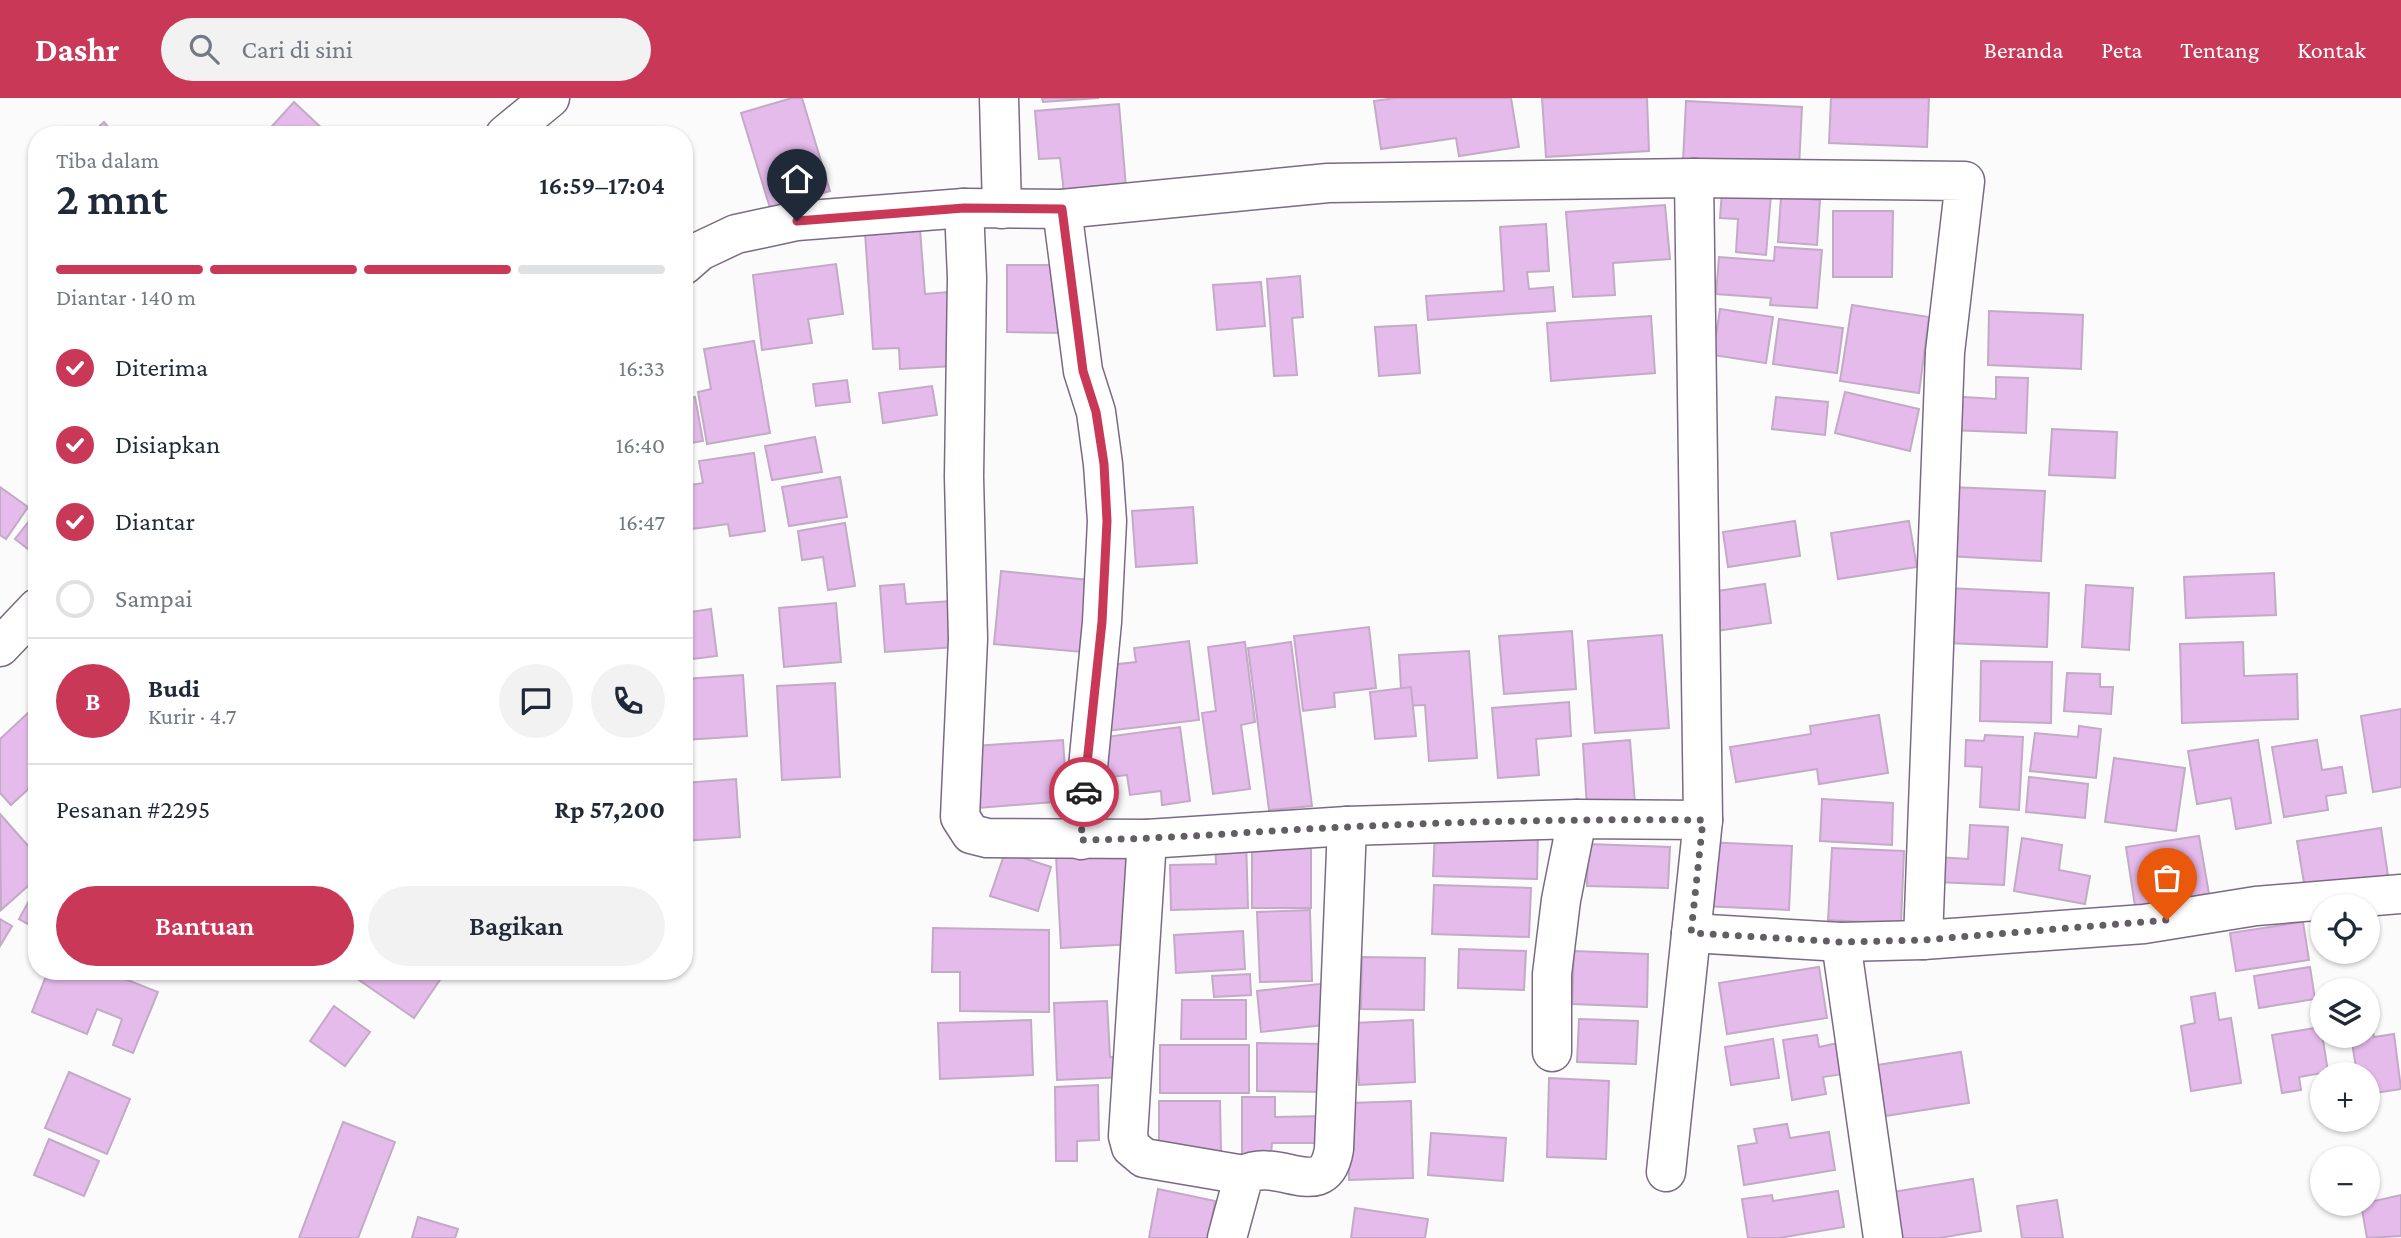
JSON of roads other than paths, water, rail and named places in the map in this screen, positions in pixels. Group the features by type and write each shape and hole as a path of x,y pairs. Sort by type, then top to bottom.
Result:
{"street":[{"path":"516,126 550,98"},
{"path":"999,98 1002,209"},
{"path":"1666,1171 1703,820 1694,178"},
{"path":"693,257 736,234 797,221 964,208 1062,209 1328,183 1694,178 1965,181 1945,352 1923,940"},
{"path":"964,208 967,278 964,477 968,639 960,817 971,834 987,838 1147,839 1347,827 1577,819 1703,820"},
{"path":"1062,209 1083,371 1096,412 1104,464 1107,521 1102,622 1081,840"},
{"path":"1552,1052 1552,974 1561,900 1577,819"},
{"path":"1147,839 1128,1136 1131,1146 1144,1158 1244,1175 1253,1170 1265,1169 1316,1177 1326,1173 1332,1164 1334,1149 1347,827"},
{"path":"1691,933 1841,942 1923,940 2144,924 2256,906 2401,894"},
{"path":"1841,942 1883,1238"},
{"path":"1227,1238 1244,1175"}]}
